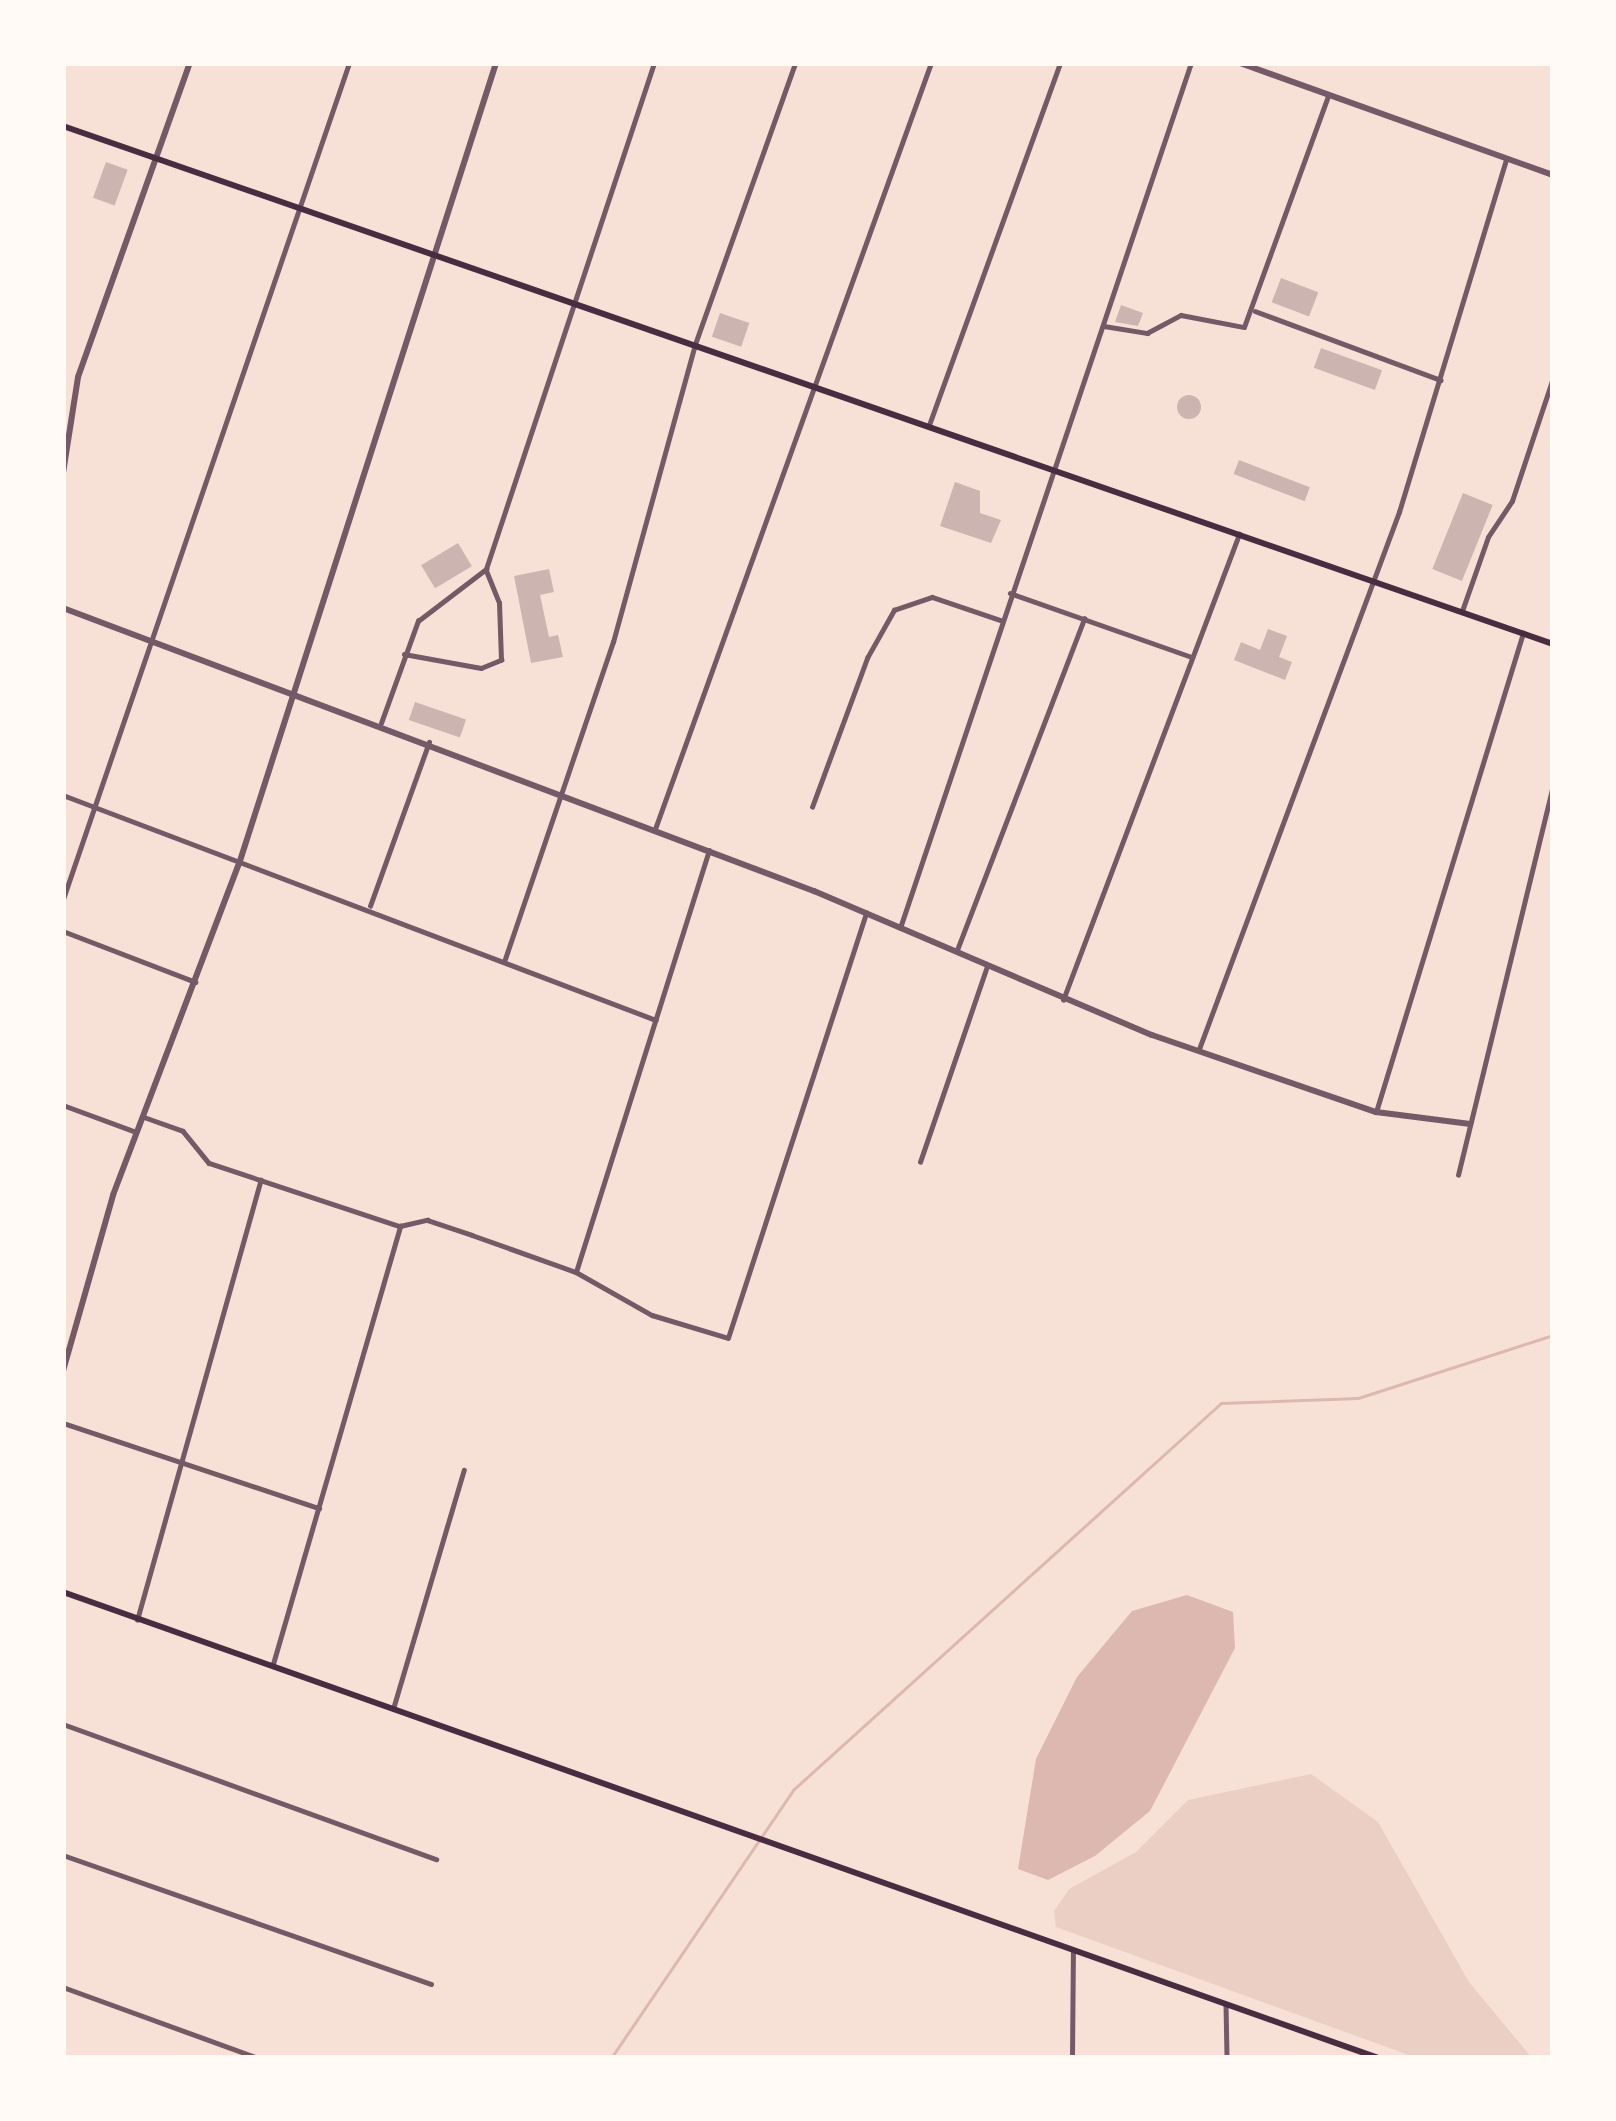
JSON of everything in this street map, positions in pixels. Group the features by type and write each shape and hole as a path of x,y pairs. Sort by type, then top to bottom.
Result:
{"main road":[{"path":"63,126 432,257 1052,466 1553,644"},
{"path":"63,1592 745,1828 1378,2058"}],"street":[{"path":"63,473 72,398 190,63"},
{"path":"63,899 349,63"},
{"path":"63,1371 136,1132 196,982 296,692 496,63"},
{"path":"381,724 404,654 428,609 485,569 569,304 654,63"},
{"path":"505,959 566,795 694,347 795,63"},
{"path":"655,830 931,63"},
{"path":"929,426 1060,63"},
{"path":"900,928 1191,63"},
{"path":"1240,63 1553,176"},
{"path":"1104,326 1147,333 1187,315 1238,330 1255,311 1328,95"},
{"path":"1198,1050 1373,580 1441,380 1506,159"},
{"path":"1255,311 1441,380"},
{"path":"1462,611 1488,537 1512,501 1553,378"},
{"path":"1063,1000 1239,533"},
{"path":"404,654 481,668 501,661 499,603 485,569"},
{"path":"1010,592 1192,657"},
{"path":"812,807 872,646 894,610 932,597 1000,620"},
{"path":"63,608 710,851 1063,1000 1198,1050 1376,1112 1470,1124"},
{"path":"956,952 1084,619"},
{"path":"1376,1112 1522,633"},
{"path":"370,906 429,742"},
{"path":"1458,1174 1553,786"},
{"path":"63,795 238,864 370,906 656,1020"},
{"path":"576,1272 710,851"},
{"path":"144,1117 183,1131 209,1163 400,1226 427,1220 576,1272 652,1315 728,1339 866,913"},
{"path":"63,931 196,982"},
{"path":"920,1162 987,966"},
{"path":"63,1105 136,1132"},
{"path":"137,1620 260,1180"},
{"path":"272,1668 400,1226"},
{"path":"63,1424 319,1508"},
{"path":"393,1709 464,1470"},
{"path":"63,1724 436,1859"},
{"path":"63,1856 430,1984"},
{"path":"1072,2058 1073,1948"},
{"path":"63,1987 258,2058"},
{"path":"1226,2004 1227,2058"}],"shaded area":[{"path":"1187,1595 1233,1612 1235,1648 1150,1811 1095,1856 1048,1880 1018,1869 1036,1759 1077,1677 1132,1611"},
{"path":"1311,1774 1378,1822 1469,1982 1532,2058 1417,2058 1056,1927 1054,1911 1069,1889 1136,1852 1188,1800"}],"building":[{"path":"106,162 128,170 115,206 93,198"},
{"path":"1281,278 1318,292 1309,317 1272,302"},
{"path":"1121,305 1143,313 1138,326 1115,322"},
{"path":"720,313 749,323 741,347 712,337"},
{"path":"1321,348 1382,370 1375,390 1314,368"},
{"path":"1189,395 1201,407 1189,419 1177,407"},
{"path":"1239,460 1310,487 1305,501 1234,474"},
{"path":"955,482 980,491 980,513 1001,520 991,543 940,526"},
{"path":"1463,493 1493,505 1462,581 1432,569"},
{"path":"458,543 472,566 435,588 421,565"},
{"path":"549,569 554,592 540,595 549,637 558,635 563,657 531,663 514,576"},
{"path":"1268,629 1287,636 1279,657 1292,662 1285,680 1234,660 1241,642 1260,650"},
{"path":"415,702 466,720 460,738 409,720"}],"waterway":[{"path":"611,2058 794,1789 1221,1403 1358,1398 1553,1335"}]}
